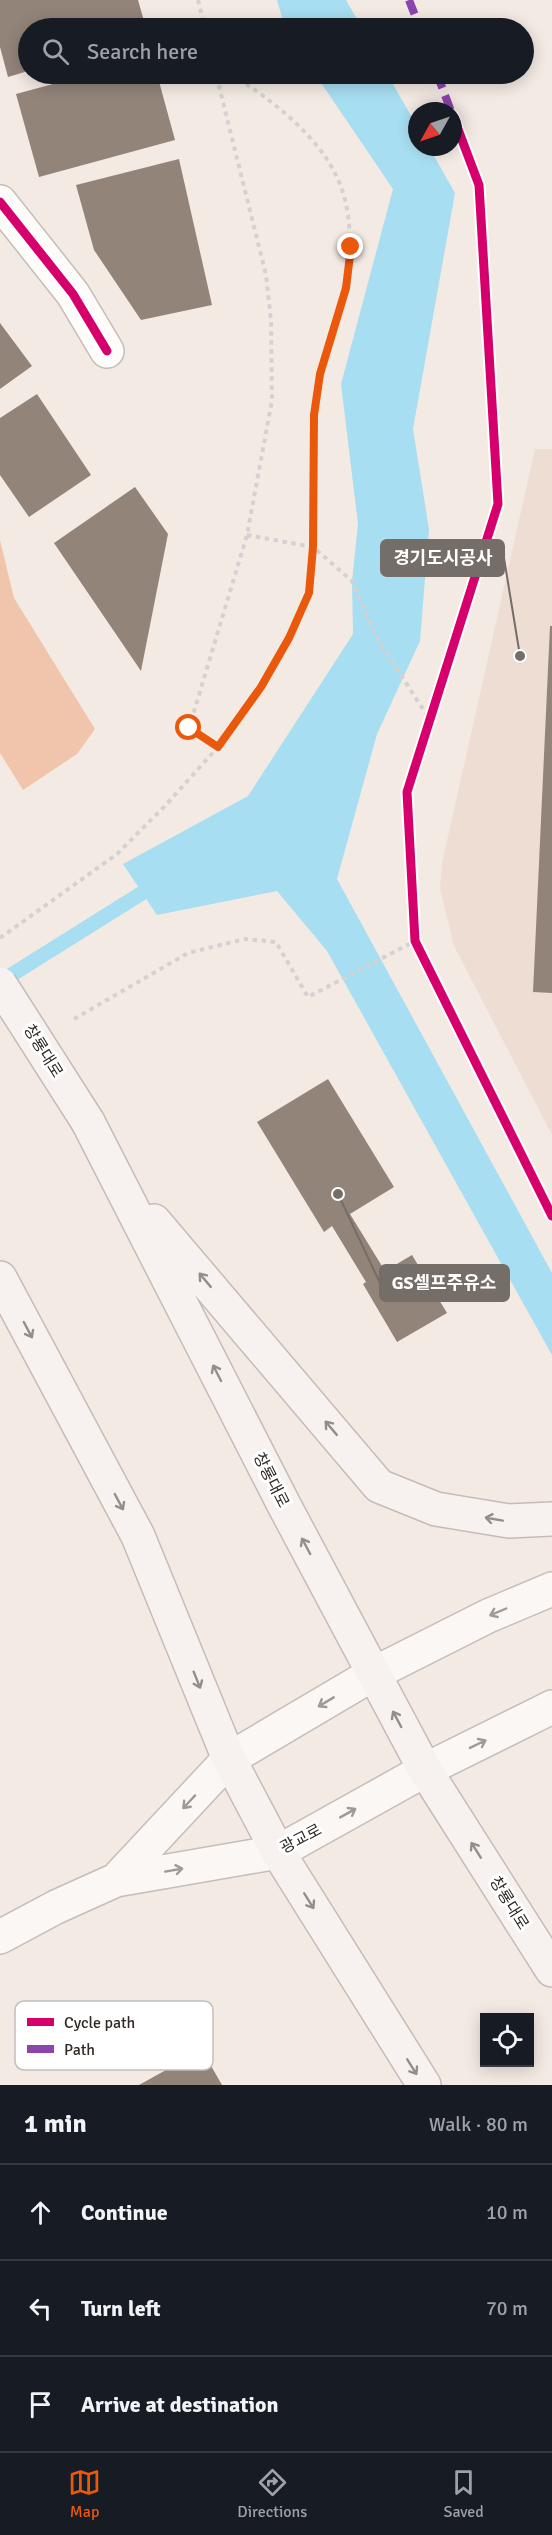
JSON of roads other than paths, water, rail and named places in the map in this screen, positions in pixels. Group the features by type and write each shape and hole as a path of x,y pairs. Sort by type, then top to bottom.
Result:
{"main road":[{"name":"창룡대로","path":"0,984 88,1122 279,1495 425,1770 552,1970"},
{"path":"119,1180 379,1486 436,1509 509,1521 552,1519"},
{"path":"0,1278 138,1536 229,1760 278,1852 424,2085"},
{"path":"116,1880 229,1760 373,1674 488,1617 552,1589"},
{"name":"광교로","path":"0,1937 116,1880 278,1852 425,1770 552,1707"}],"street":[{"path":"0,202 73,294 107,351"}],"water":[{"path":"277,0 346,0 356,18 282,18"},
{"path":"322,84 393,84 408,110 408,156 434,156 455,193 413,429 429,529 420,641 377,734 337,879 552,1273 552,1355 327,951 277,891 157,915 123,864 248,796 353,634 352,581 358,524 341,384 393,189"}],"waterway":[{"path":"0,982 158,883"}],"place":[{"name":"경기도시공사","path":"520,656"},
{"name":"GS셀프주유소","path":"338,1194"}]}
